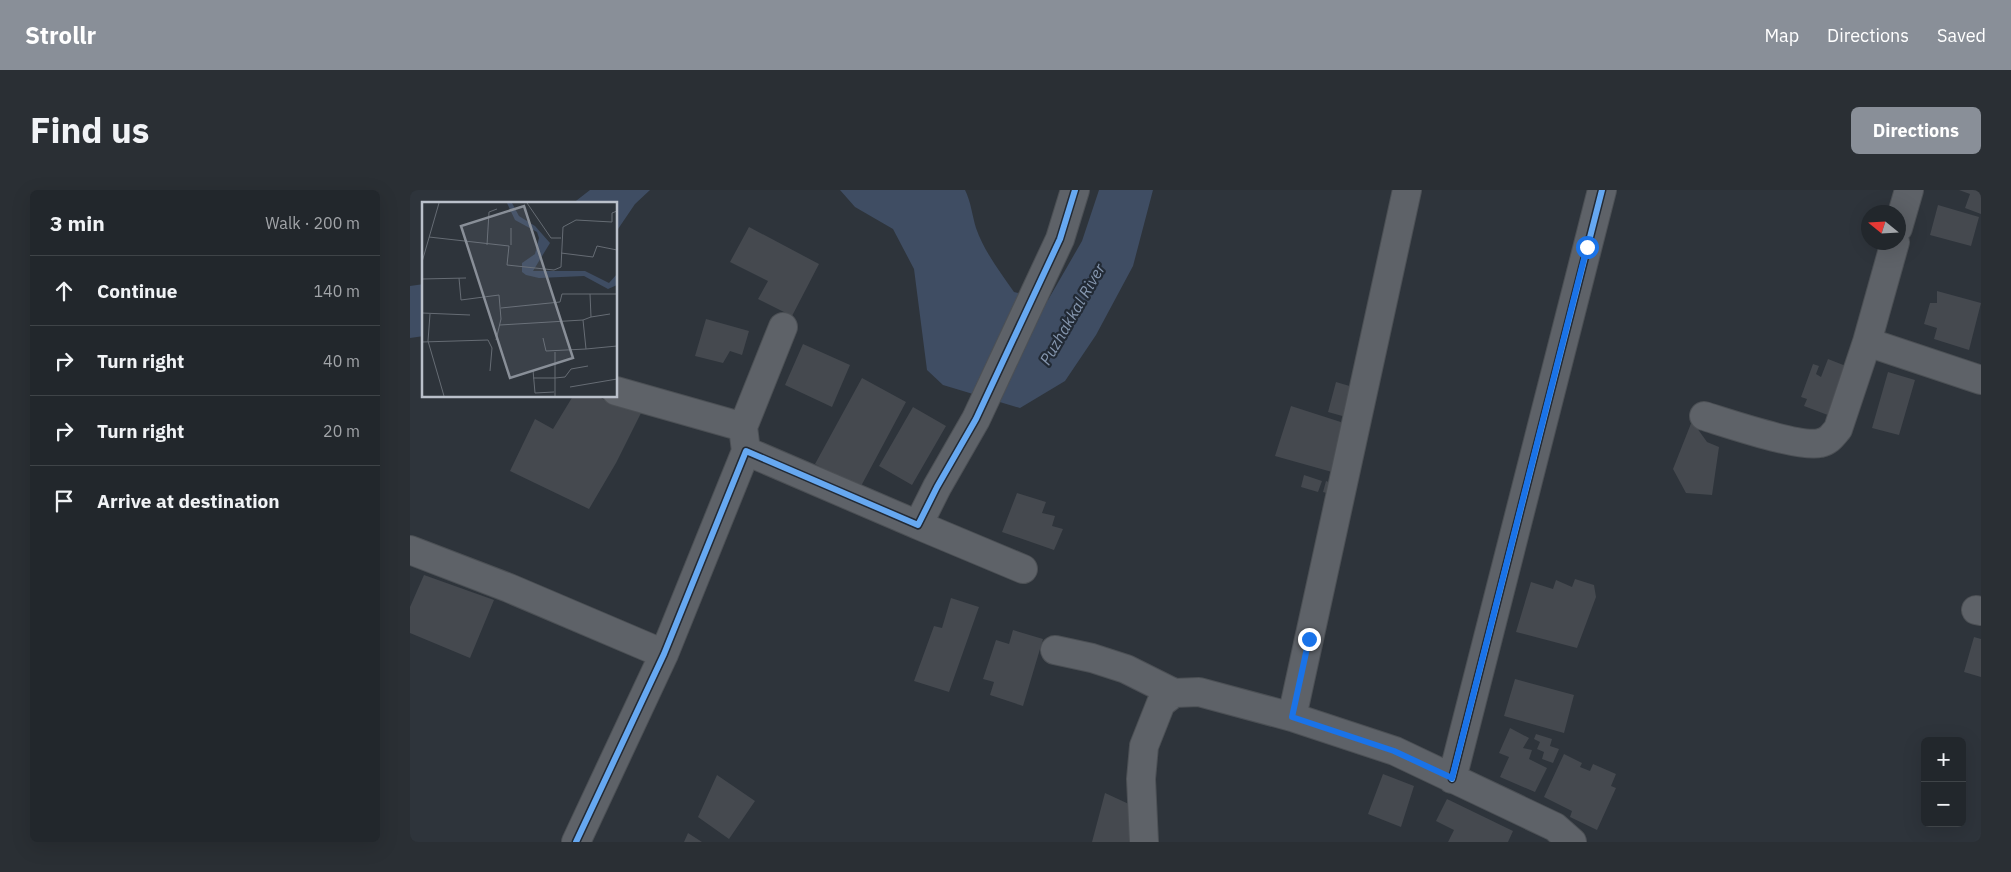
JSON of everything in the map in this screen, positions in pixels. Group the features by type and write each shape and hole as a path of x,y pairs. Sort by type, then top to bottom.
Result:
{"street":[{"path":"918,525 937,487 976,419 1060,240 1075,190"},
{"path":"1292,717 1407,190"},
{"path":"1452,778 1602,190"},
{"path":"1905,205 1909,190"},
{"path":"1704,416 1788,440 1818,444 1829,440 1838,429 1867,342 1892,250"},
{"path":"576,842 664,654 784,327"},
{"path":"1867,342 1981,380"},
{"path":"618,392 744,439 918,525 1022,569"},
{"path":"410,550 509,588 664,654"},
{"path":"1055,650 1092,658 1126,669 1174,693 1199,692 1292,717 1394,751 1555,827 1572,842"},
{"path":"1144,842 1142,779 1144,746 1161,703 1174,693"}],"water":[{"path":"590,190 650,190 635,204 618,229 618,202 575,202"},
{"name":"Puzhakkal River","path":"840,190 965,190 983,245 1014,292 1048,300 1082,241 1099,190 1153,190 1133,266 1096,335 1065,381 1020,408 943,385 927,370 914,269 893,229 855,207"},
{"path":"422,284 422,336 410,338 410,286"}],"building":[{"path":"1959,190 1981,190 1981,214 1965,208 1970,194"},
{"path":"1938,205 1979,217 1971,246 1930,235"},
{"path":"749,227 819,264 792,316 758,299 768,281 730,262"},
{"path":"1937,291 1981,303 1969,350 1934,339 1937,328 1924,324 1930,303 1937,303"},
{"path":"706,319 749,331 742,355 730,351 723,363 695,356"},
{"path":"803,344 850,365 832,407 785,385"},
{"path":"1828,359 1851,368 1833,417 1804,406 1807,399 1801,397 1813,364 1819,366 1816,374 1821,377"},
{"path":"1888,372 1915,380 1899,435 1872,428"},
{"path":"862,378 906,402 860,488 815,464"},
{"path":"1336,382 1353,387 1346,417 1328,412"},
{"path":"572,398 601,398 614,405 642,411 616,463 589,509 510,471 535,419 553,429"},
{"path":"1291,406 1347,424 1332,472 1275,456"},
{"path":"913,407 946,426 912,485 879,466"},
{"path":"1692,421 1707,442 1719,447 1712,495 1686,493 1673,469"},
{"path":"1304,475 1322,481 1318,492 1301,487"},
{"path":"1326,481 1340,486 1337,496 1323,492"},
{"path":"1017,493 1046,502 1042,513 1055,516 1052,526 1063,529 1054,550 1002,532"},
{"path":"424,575 494,600 470,658 410,633 410,607"},
{"path":"1575,579 1594,585 1596,597 1577,648 1516,632 1531,582 1553,589 1556,580 1572,587"},
{"path":"951,598 979,607 949,692 914,681 934,626 942,628"},
{"path":"1013,630 1043,639 1023,706 990,695 994,682 983,679 996,640 1009,644"},
{"path":"1974,637 1981,639 1981,677 1964,672"},
{"path":"1515,679 1574,695 1564,733 1504,716"},
{"path":"1510,728 1529,738 1523,748 1532,750 1529,759 1547,768 1535,792 1500,777 1509,757 1499,753"},
{"path":"1536,734 1552,739 1550,746 1559,749 1553,763 1542,759 1544,752 1537,749 1540,742 1534,739"},
{"path":"1564,754 1582,763 1580,767 1590,771 1593,764 1616,774 1611,786 1616,788 1597,830 1570,817 1572,811 1544,797"},
{"path":"1383,774 1414,786 1401,827 1368,814"},
{"path":"717,775 755,801 729,839 698,817"},
{"path":"1105,793 1131,805 1131,842 1092,842"},
{"path":"1447,799 1513,831 1508,842 1448,842 1454,830 1436,821"},
{"path":"688,833 702,842 684,842"}],"cycle path":[{"path":"576,842 664,654 746,451 918,525 937,487 976,419 1060,239 1075,190"},
{"path":"1452,779 1602,190"}],"route":[{"path":"1309,639 1292,717 1394,751 1452,778 1587,247"}]}
